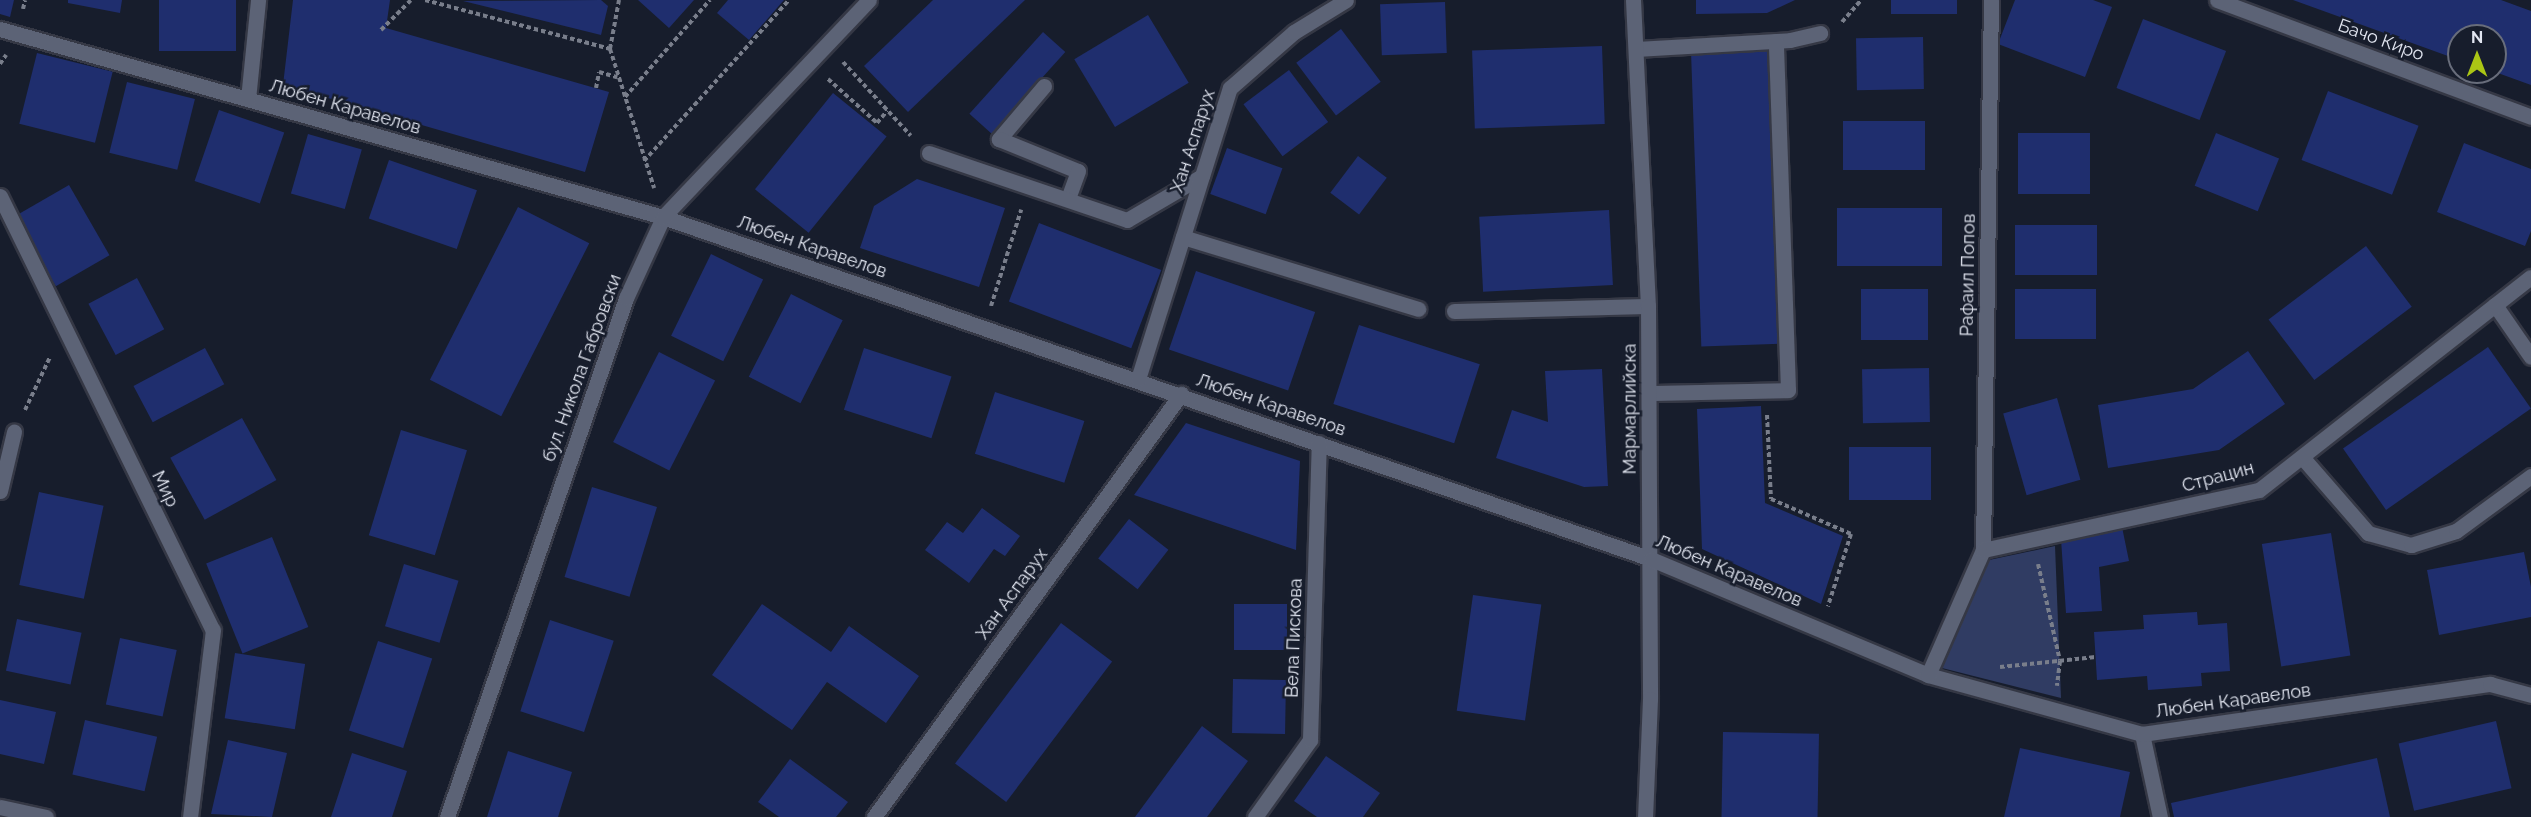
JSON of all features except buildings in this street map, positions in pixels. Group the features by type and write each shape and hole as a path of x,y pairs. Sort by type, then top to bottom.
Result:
{"street":[{"path":"248,99 258,0"},
{"name":"бул. Никола Габровски","path":"447,817 626,298 663,217 869,0"},
{"name":"Хан Аспарух","path":"1138,379 1230,88 1294,32 1346,0"},
{"name":"Мармарлийска","path":"1633,0 1648,306 1651,559 1645,817"},
{"name":"Рафаил Попов","path":"1983,550 1991,0"},
{"name":"Бачо Киро","path":"2217,0 2531,117"},
{"name":"Любен Каравелов","path":"0,28 663,217 1138,379 1651,559 1928,675 2142,734 2490,684 2531,695"},
{"path":"1636,49 1776,41 1821,33"},
{"path":"1649,393 1788,390 1776,41"},
{"path":"1044,86 999,138 1078,171 1068,200"},
{"path":"929,153 1127,220 1202,177"},
{"name":"Мир","path":"0,196 213,630 190,817"},
{"path":"1183,237 1418,309"},
{"name":"Страцин","path":"1983,550 2259,490 2531,277"},
{"path":"2495,305 2531,357"},
{"path":"1455,311 1648,306"},
{"name":"Хан Аспарух","path":"874,817 1181,394"},
{"path":"0,491 14,432"},
{"name":"Вела Пискова","path":"1255,817 1310,740 1319,443"},
{"path":"2302,457 2368,532 2411,545 2456,531 2531,476"},
{"path":"1928,675 1983,550"},
{"path":"2142,734 2160,817"},
{"path":"0,807 46,817"}],"path":[{"path":"381,30 411,0"},
{"path":"425,0 610,49"},
{"path":"619,0 610,49 663,217"},
{"path":"624,98 710,0"},
{"path":"645,161 789,0"},
{"path":"828,44 886,111 929,153"},
{"path":"810,63 877,123 886,111"},
{"path":"596,88 598,72 618,77"},
{"path":"984,327 1029,186"},
{"path":"14,432 64,328"},
{"path":"1767,414 1771,499 1851,534 1830,599"},
{"path":"2033,539 2060,661"},
{"path":"1994,668 2095,657"}],"shaded area":[{"path":"2055,546 2061,698 1942,668 1989,560"}]}
